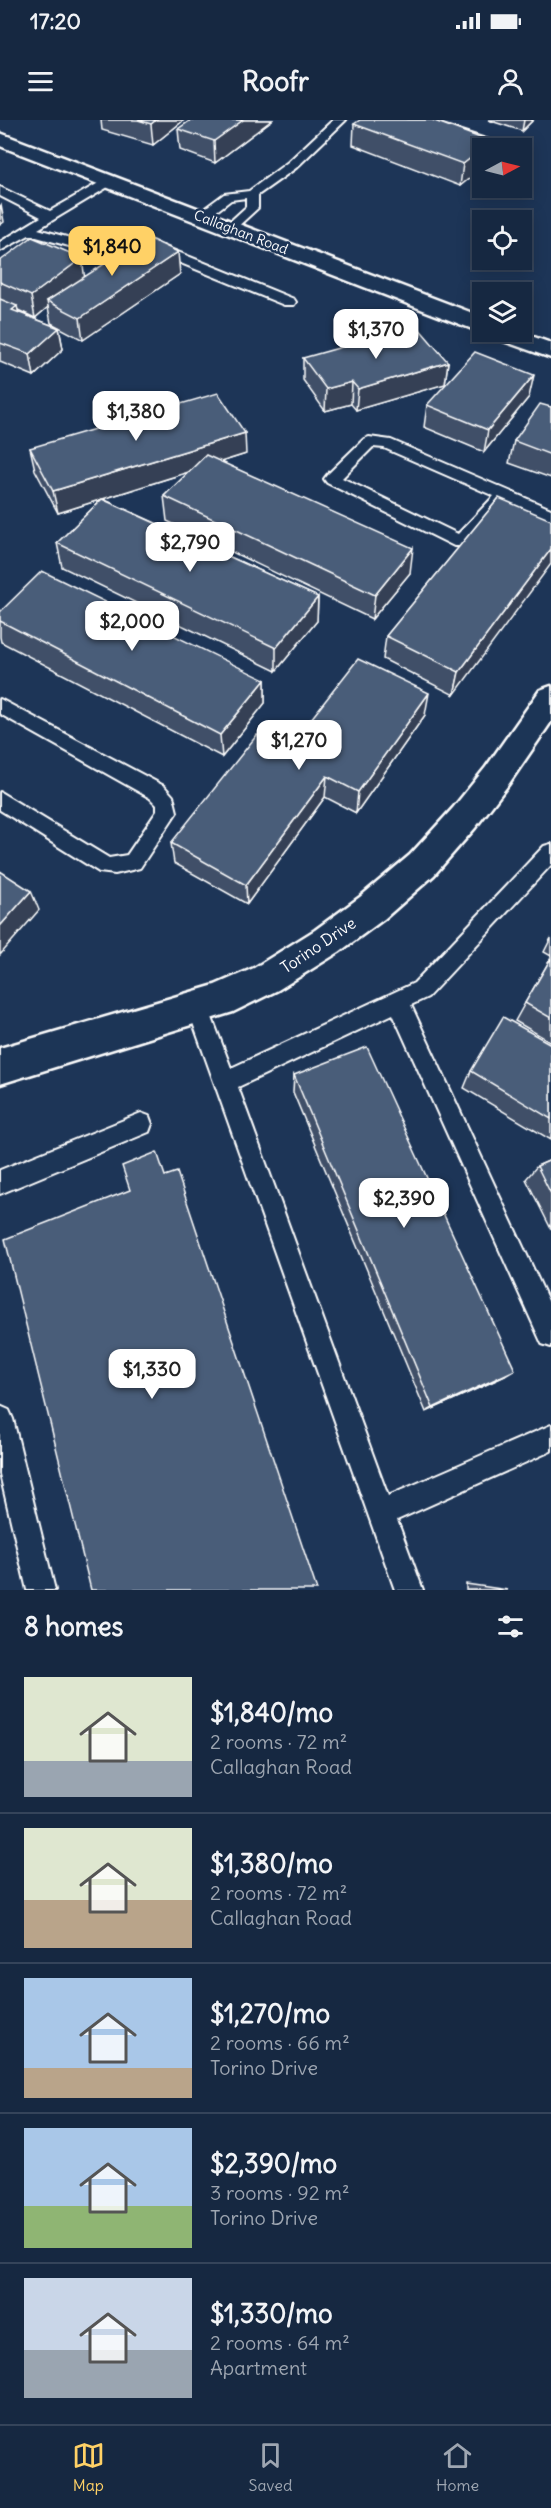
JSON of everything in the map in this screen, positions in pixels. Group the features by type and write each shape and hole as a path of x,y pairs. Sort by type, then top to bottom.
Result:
{"main road":[{"name":"Callaghan Road","path":"0,139 472,321"},
{"path":"527,342 551,351"},
{"name":"Torino Drive","path":"0,1066 220,1000 266,979 327,941 372,908 422,864 464,818 546,716"}],"lane":[{"path":"201,217 228,197 252,194 292,165 340,120"},
{"path":"415,120 472,138"},
{"path":"0,247 109,181"},
{"path":"0,191 50,216"},
{"path":"230,227 252,208 252,194"},
{"path":"26,230 80,245 158,249 289,302"},
{"path":"504,495 460,542 332,479 369,442 386,443 551,515"},
{"path":"0,706 157,792 166,802 167,812 133,861 116,866 106,866 0,800"},
{"path":"226,1082 421,990 551,852"},
{"path":"398,1001 551,1335"},
{"path":"198,1006 409,1590"},
{"path":"0,1182 141,1124"},
{"path":"0,1419 41,1590"},
{"path":"381,1513 551,1438"}],"building":[{"path":"138,120 156,120 151,124"},
{"path":"191,120 243,120 214,141 178,129"},
{"path":"360,120 432,120 480,138 472,138 472,157 463,164 354,124"},
{"path":"32,237 82,258 31,296 0,282 0,261"},
{"path":"146,237 178,252 80,318 47,301"},
{"path":"0,299 17,306 12,310 59,328 30,354 0,343"},
{"path":"417,326 448,362 358,389 352,382 326,389 303,358"},
{"path":"475,352 534,375 488,430 427,405"},
{"path":"218,393 245,433 53,491 30,448"},
{"path":"540,404 551,407 551,455 514,441"},
{"path":"206,455 413,548 375,595 164,496"},
{"path":"499,498 551,520 551,549 459,672 386,636"},
{"path":"102,499 318,597 276,648 57,543"},
{"path":"42,571 265,680 220,735 0,621 0,612"},
{"path":"358,659 429,693 358,792 327,776 246,885 171,843 257,735 286,751"},
{"path":"0,871 31,891 0,926"},
{"path":"551,958 551,1018 525,1003"},
{"path":"503,1017 551,1044 551,1119 471,1071"},
{"path":"367,1047 515,1370 433,1408 294,1075"},
{"path":"157,1152 165,1176 177,1172 317,1590 91,1590 5,1239 130,1190 122,1166"},
{"path":"551,1160 551,1194 537,1166"}]}
